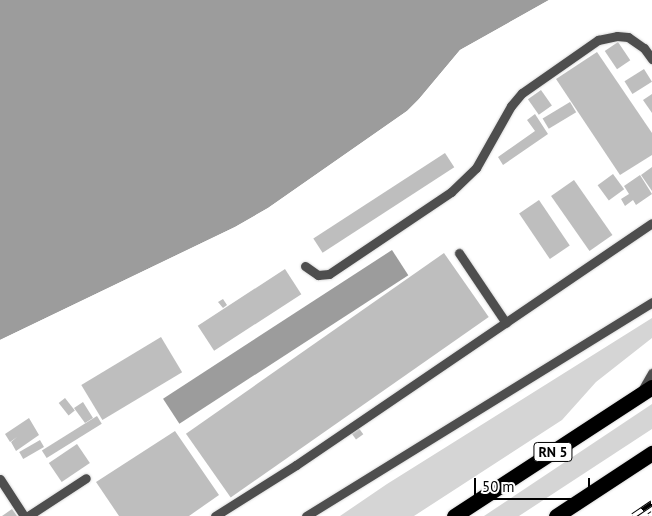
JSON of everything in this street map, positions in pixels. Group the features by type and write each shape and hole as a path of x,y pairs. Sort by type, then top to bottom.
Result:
{"highway":[{"name":"RN 5","path":"454,516 652,388"},
{"path":"556,516 652,454"}],"lane":[{"path":"305,266 318,275 329,274 456,189 476,168 511,106 522,93 598,40 617,36 628,38 644,48 652,59"},
{"path":"215,516 296,465 652,223"},
{"path":"459,254 506,323"},
{"path":"306,516 652,302"},
{"path":"638,397 652,373"},
{"path":"28,516 86,478"},
{"path":"0,479 24,516"}],"shaded area":[{"path":"0,0 549,0 460,50 407,111 268,208 235,227 0,340"},
{"path":"392,250 408,275 179,424 163,399"},
{"path":"652,318 652,338 596,382 562,420 414,516 340,516 387,484"},
{"path":"652,404 652,429 519,516 484,516"}],"pier":[{"path":"552,0 461,52 421,101 408,113 270,210 236,230 0,343 0,340 235,227 268,208 407,111 460,50"}],"building":[{"path":"618,42 630,60 617,69 605,51"},
{"path":"597,52 652,133 652,155 620,175 556,79"},
{"path":"644,69 652,82 632,94 624,81"},
{"path":"541,90 552,106 539,115 528,99"},
{"path":"652,94 652,113 643,100"},
{"path":"570,102 576,112 549,129 543,118"},
{"path":"535,114 548,134 503,165 498,157 535,131 527,120"},
{"path":"445,153 454,167 323,253 313,239"},
{"path":"652,167 652,191 641,175"},
{"path":"613,174 624,189 609,201 598,185"},
{"path":"640,175 652,194 636,205 633,200 625,206 621,199 629,194 624,186"},
{"path":"574,180 612,235 589,251 551,196"},
{"path":"539,200 570,246 550,259 519,213"},
{"path":"444,253 489,317 231,498 186,434"},
{"path":"285,269 301,294 214,351 198,326"},
{"path":"223,299 227,305 223,308 218,302"},
{"path":"161,337 182,372 102,420 81,385"},
{"path":"65,398 75,411 69,416 59,403"},
{"path":"83,402 93,418 85,423 74,408"},
{"path":"97,416 102,424 47,458 42,450"},
{"path":"29,418 39,435 16,451 11,442 17,437 10,442 5,434"},
{"path":"358,427 363,434 356,440 351,432"},
{"path":"175,431 219,495 189,516 119,516 96,482"},
{"path":"40,440 44,447 23,459 19,452"},
{"path":"77,444 90,463 62,482 49,463"},
{"path":"12,509 17,516 2,516"}],"railway":[{"path":"633,516 652,503"}]}
